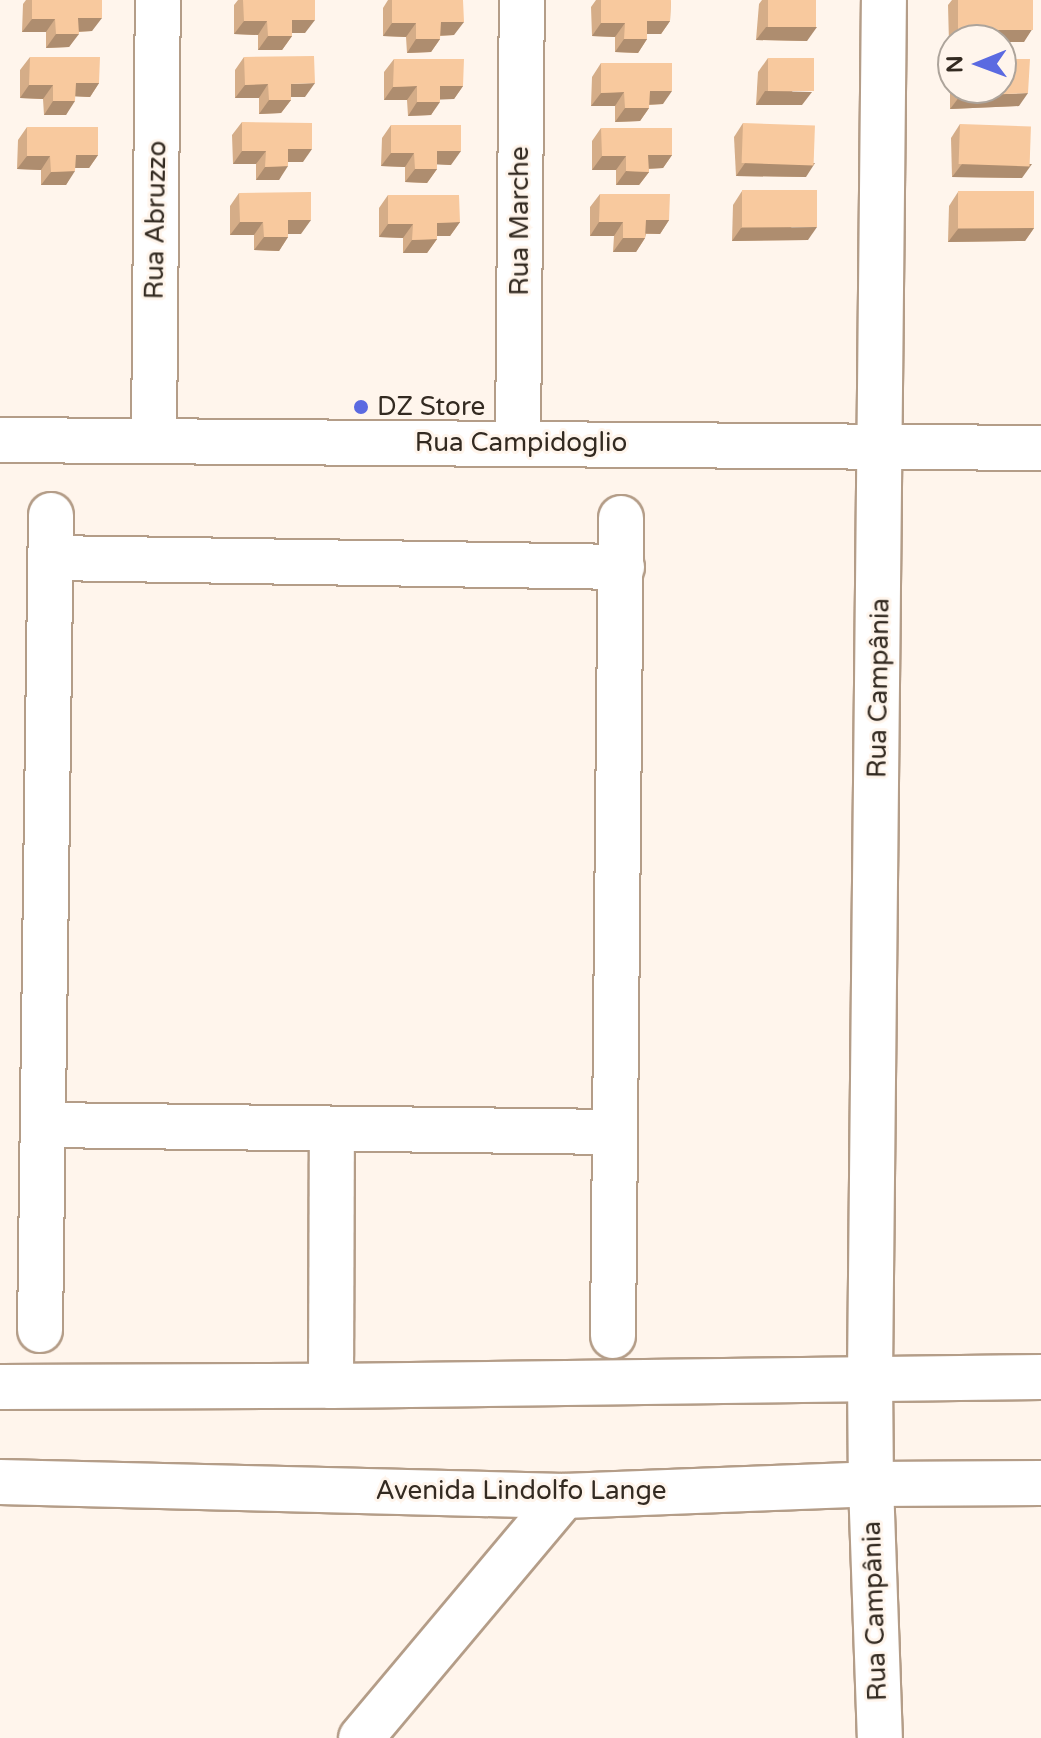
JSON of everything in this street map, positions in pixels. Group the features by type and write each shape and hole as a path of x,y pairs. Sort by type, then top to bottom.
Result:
{"street":[{"name":"Rua Abruzzo","path":"154,440 158,0"},
{"name":"Rua Marche","path":"518,442 522,0"},
{"name":"Rua Campânia","path":"880,1738 870,1376 882,446 884,0"},
{"name":"Rua Campidoglio","path":"0,440 1041,448"},
{"path":"40,1330 51,515"},
{"path":"613,1336 621,518"},
{"path":"51,558 622,567"},
{"path":"43,1125 615,1132"},
{"path":"331,1386 332,1129"},
{"path":"0,1387 331,1386 870,1376 1041,1377"},
{"name":"Avenida Lindolfo Lange","path":"0,1482 564,1496 871,1484 1041,1483"},
{"path":"361,1738 564,1496"}],"building":[{"path":"32,0 102,0 102,18 78,18 79,34 56,34 55,19 32,19"},
{"path":"243,0 315,0 315,20 292,20 292,36 268,36 267,21 244,21"},
{"path":"392,0 463,0 464,22 441,22 440,39 416,39 416,23 392,23"},
{"path":"601,0 671,0 670,21 647,21 647,39 624,39 625,23 601,23"},
{"path":"768,0 816,0 816,27 768,27"},
{"path":"958,0 1033,0 1033,30 1017,30 1017,24 958,24"},
{"path":"314,56 315,83 291,84 291,100 269,100 268,84 245,85 244,57"},
{"path":"30,57 100,57 99,83 76,83 75,101 53,101 53,85 29,85"},
{"path":"768,58 814,58 814,91 768,91"},
{"path":"394,59 464,59 463,86 440,86 440,102 417,102 417,86 393,87"},
{"path":"1017,59 1030,59 1028,93 1017,93"},
{"path":"601,63 672,63 672,91 650,91 649,108 625,108 624,92 601,93"},
{"path":"242,122 312,123 312,149 288,149 288,166 265,167 266,151 242,151"},
{"path":"743,123 815,126 814,165 742,163"},
{"path":"960,124 1031,126 1030,166 959,164"},
{"path":"391,125 461,125 461,151 437,151 437,169 415,169 414,153 391,153"},
{"path":"27,127 98,127 98,155 76,155 75,171 51,172 50,156 27,156"},
{"path":"601,128 672,128 672,155 648,155 649,172 626,171 626,156 602,156"},
{"path":"742,190 817,190 817,227 742,227"},
{"path":"958,191 1034,191 1034,228 958,228"},
{"path":"311,192 311,220 288,220 288,237 264,237 263,222 240,222 239,193"},
{"path":"600,194 670,194 669,220 646,220 645,238 623,238 623,222 599,222"},
{"path":"388,195 459,195 460,222 437,223 437,239 412,240 413,224 388,224"}],"place":[{"name":"DZ Store","path":"361,407"}]}
